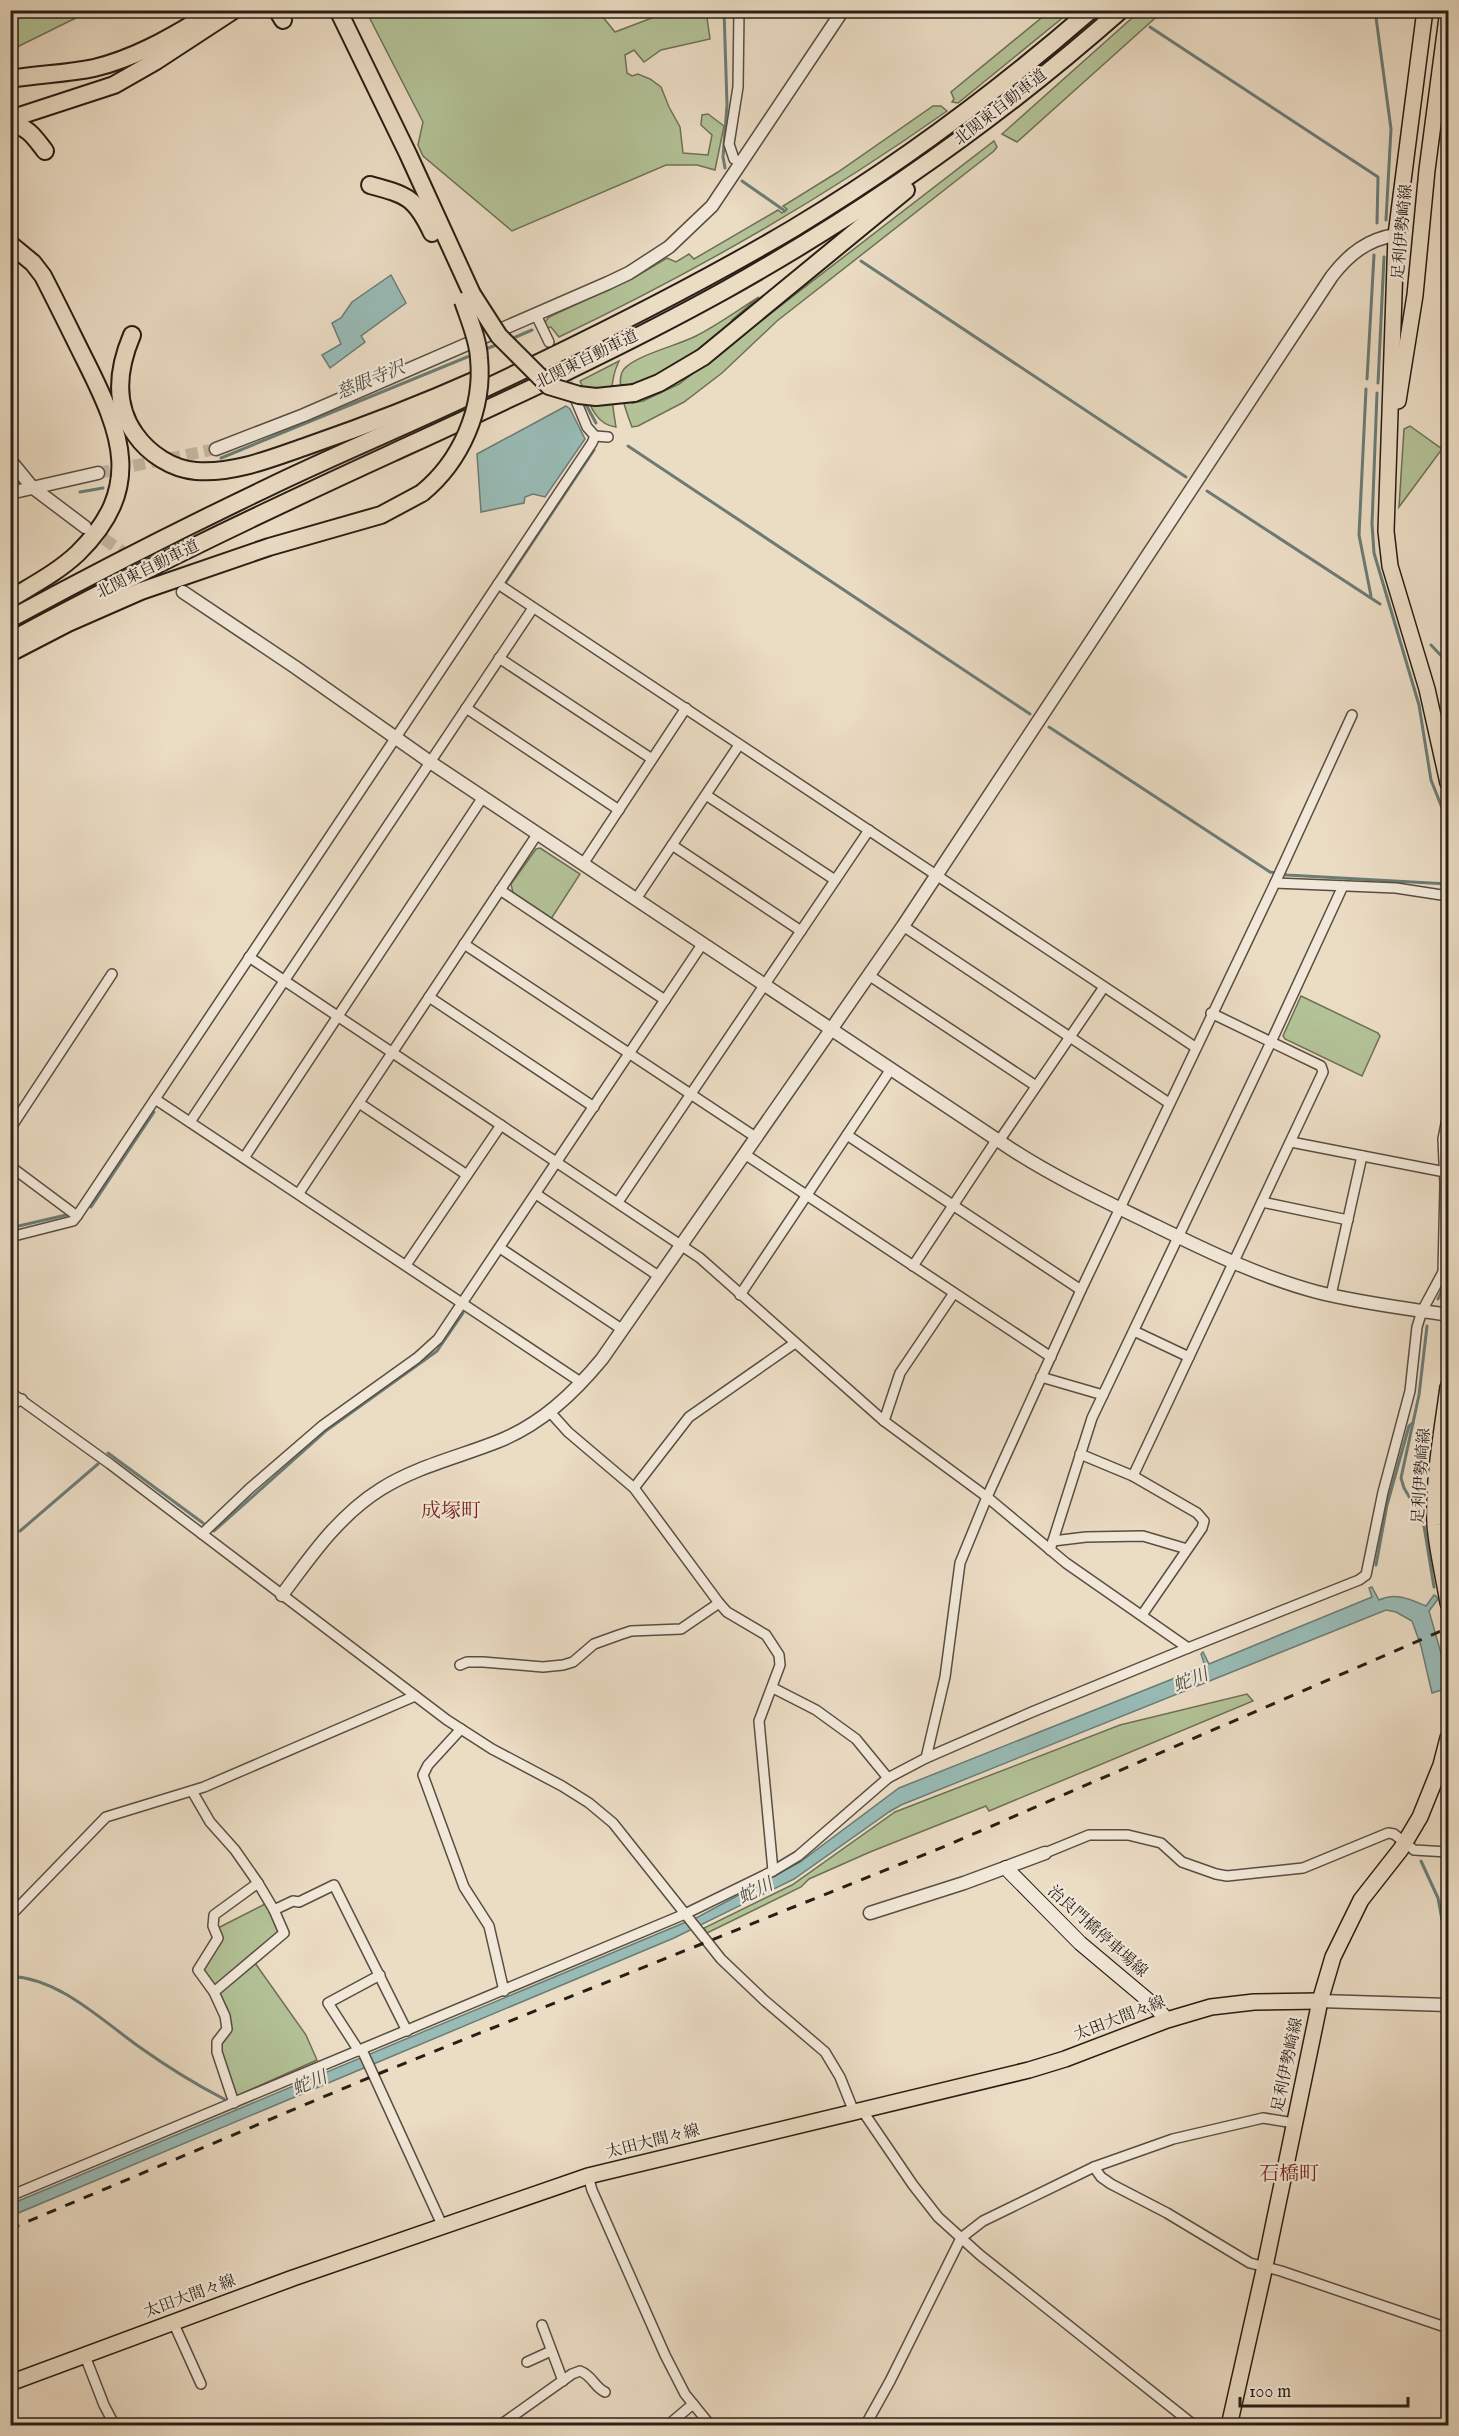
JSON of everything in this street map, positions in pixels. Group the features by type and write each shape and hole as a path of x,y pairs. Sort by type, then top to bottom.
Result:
{"highway":[{"path":"10,79 71,72 111,63 152,47 215,10"},
{"path":"10,119 114,85 156,62 234,10"},
{"path":"10,652 68,623 141,591 269,547 381,515 422,493 445,472 454,458 470,423 477,399 479,358 468,297 408,154 338,10"},
{"name":"北関東自動車道","path":"10,619 267,488 542,361 715,273 847,195 928,139 997,88 1091,10"},
{"name":"北関東自動車道","path":"10,641 266,512 559,375 717,294 868,204 951,147 1011,102 1121,10"},
{"path":"370,185 398,193 418,206 468,297 499,336 549,386 579,395 596,397 634,393 659,383 703,357 1011,102"},
{"path":"10,124 24,128 33,134 45,151"},
{"path":"10,244 38,270 59,307 108,405 120,445 120,463 119,481 111,507 87,543 64,564 10,599"},
{"path":"132,335 122,362 119,382 126,420 137,437 156,456 173,465 195,471 232,469 282,454 374,423 490,374 542,361"}],"main road":[{"name":"足利伊勢崎線","path":"1425,10 1396,235 1386,531 1390,566 1427,689 1449,783"},
{"name":"足利伊勢崎線","path":"1389,457 1412,317 1427,170 1448,10"},
{"path":"1418,257 1396,235 1414,222 1422,176 1427,170"},
{"name":"足利伊勢崎線","path":"1449,1387 1437,1470 1435,1515 1439,1552 1449,1603"},
{"name":"足利伊勢崎線","path":"1229,2426 1320,2001 1333,1957 1351,1916 1366,1892 1405,1844 1429,1798 1449,1738"},
{"name":"治良門橋停車場線","path":"1006,1868 1080,1943 1155,2006 1167,2020"},
{"name":"太田大間々線","path":"10,2383 173,2322 588,2176 1029,2070 1065,2059 1167,2020 1211,2007 1230,2004 1320,2001"}],"street":[{"path":"739,10 738,87 729,144 734,159 742,163"},
{"path":"216,448 304,416 536,315 629,273 669,247 712,206 843,10"},
{"path":"282,1595 333,1528 381,1489 406,1474 500,1441 550,1412 582,1383 623,1330 870,976 1332,276 1348,258 1367,243 1396,235"},
{"path":"536,315 549,342"},
{"path":"570,386 586,427 595,436 608,437"},
{"path":"10,1237 73,1221 77,1216 595,436"},
{"path":"10,460 32,487 85,526"},
{"path":"10,493 98,473"},
{"path":"498,584 1195,1047"},
{"path":"183,592 430,762 998,1140 1056,1176 1119,1209 1233,1263 1290,1284 1331,1295 1449,1315"},
{"path":"190,1122 533,608"},
{"path":"499,658 652,759"},
{"path":"466,708 619,810"},
{"path":"584,864 686,708"},
{"path":"926,1758 945,1677 960,1563 987,1497 1081,1290 1211,1013 1275,883 1352,715"},
{"path":"636,899 739,745"},
{"path":"706,795 835,880"},
{"path":"244,1158 483,797"},
{"path":"618,1202 869,830"},
{"path":"299,1193 538,833"},
{"path":"672,845 801,931"},
{"path":"1275,883 1396,888 1449,896"},
{"path":"1051,1545 1092,1418 1102,1395 1343,886"},
{"path":"500,890 665,1000"},
{"path":"903,926 1169,1103"},
{"path":"202,1534 249,1489 322,1426 429,1348 464,1303 703,943"},
{"path":"464,944 757,1138"},
{"path":"249,957 682,1245 884,1421 1051,1545 1074,1569 1188,1648"},
{"path":"10,1129 112,974"},
{"path":"870,976 1036,1086"},
{"path":"913,1266 1104,987"},
{"path":"429,997 594,1107"},
{"path":"1132,1476 1322,1076 1323,1068 1211,1013"},
{"path":"740,1295 891,1068"},
{"path":"155,1099 582,1383"},
{"path":"359,1103 467,1175"},
{"path":"10,2196 687,1915 773,1871 804,1851 888,1778 926,1758 1032,1712 1359,1580 1366,1575 1383,1492 1410,1391 1417,1327 1422,1311 1443,1272 1444,1129 1449,1114"},
{"path":"406,1264 501,1125"},
{"path":"847,1135 1081,1290"},
{"path":"1291,1142 1445,1172"},
{"path":"746,1155 1051,1357"},
{"path":"1331,1295 1362,1156"},
{"path":"10,1166 77,1216"},
{"path":"536,1194 660,1277"},
{"path":"1262,1202 1348,1220"},
{"path":"500,1248 623,1330"},
{"path":"884,1421 900,1373 954,1293"},
{"path":"1134,1331 1189,1356"},
{"path":"634,1488 689,1417 795,1343"},
{"path":"1041,1377 1102,1395"},
{"path":"10,1392 461,1729 589,1803 612,1823 721,1959 764,2000 825,2052 859,2111 866,2116 938,2217 1195,2426"},
{"path":"10,1406 22,1399"},
{"path":"550,1412 568,1432 634,1488 719,1603 727,1612 766,1635 779,1655 780,1665 759,1721 773,1871"},
{"path":"1080,1454 1132,1476 1203,1518 1204,1525 1142,1615"},
{"path":"1051,1545 1086,1537 1143,1536 1187,1549"},
{"path":"460,1665 467,1662 483,1662 543,1667 563,1665 573,1662 594,1644 625,1633 681,1629 719,1603"},
{"path":"773,1688 816,1710 856,1739 888,1778"},
{"path":"10,1916 106,1817 192,1791 415,1696"},
{"path":"461,1729 428,1765 423,1775 464,1887 489,1926 504,1991"},
{"path":"192,1791 210,1822 236,1850 258,1883 284,1933 214,1992"},
{"path":"870,1913 1006,1868 1089,1836 1128,1835 1161,1843 1182,1862 1227,1876 1303,1868 1388,1833 1394,1834 1405,1844 1422,1852 1449,1852"},
{"path":"234,2103 217,2052 218,2042 227,2028 225,2016 214,1992 198,1970 218,1938 213,1926 214,1915 258,1883"},
{"path":"274,1910 293,1901 299,1902 334,1885 407,2031"},
{"path":"380,1975 328,2003 361,2051 371,2070 442,2227"},
{"path":"1320,2001 1449,2006"},
{"path":"865,2426 890,2381 961,2238 982,2221 1094,2167 1173,2139 1263,2118 1294,2123"},
{"path":"1094,2167 1101,2178 1167,2213 1241,2259 1449,2328"},
{"path":"588,2176 592,2190 665,2355 685,2394 711,2426"},
{"path":"173,2322 201,2384"},
{"path":"542,2325 563,2381"},
{"path":"527,2362 551,2351"},
{"path":"85,2356 104,2405 115,2426"},
{"path":"499,2426 580,2371 589,2375 605,2392"},
{"path":"667,2426 693,2404"}],"green space":[{"path":"11,10 90,10 90,11 11,50"},
{"path":"1051,10 1071,11 958,103 952,102 954,99 951,92"},
{"path":"1141,10 1163,11 1017,142 1002,134"},
{"path":"366,11 598,11 615,32 670,11 706,11 710,39 661,50 644,62 634,50 625,55 627,73 632,76 638,74 661,87 680,127 683,153 708,155 712,135 701,125 702,115 708,114 724,126 715,170 697,165 666,165 512,231 423,156 418,145 423,122"},
{"path":"933,106 941,106 947,111 854,174 758,232 660,286 559,337 551,327 547,328 545,322 549,317 635,277 667,258 676,262 689,254 694,259 778,210 782,213 787,209 783,206 838,172"},
{"path":"994,141 997,147 994,151 777,321 722,373 684,402 632,427 622,398 620,381 621,374 630,364 696,336 759,297 732,320 730,327 698,352 678,365 630,388 632,403 643,401 679,384"},
{"path":"619,361 612,386 616,427 602,422 597,416 580,381"},
{"path":"1410,426 1442,449 1399,507 1404,429"},
{"path":"540,848 580,874 551,919 513,893 511,884 536,849"},
{"path":"1301,996 1378,1033 1380,1036 1362,1076 1285,1039 1283,1036"},
{"path":"1247,1694 1253,1701 989,1811 986,1806 870,1852 809,1879 801,1887 707,1933 704,1928 792,1885 895,1812 1120,1725"},
{"path":"267,1903 281,1932 215,1990 200,1971 219,1938 216,1929"},
{"path":"255,1963 306,2035 317,2060 234,2097 219,2044 229,2028 217,1992"}],"water":[{"path":"391,275 406,303 361,336 365,342 330,368 322,355 341,344 332,323 341,318 352,302"},
{"path":"566,406 570,409 585,439 545,497 533,494 525,497 524,503 481,512 477,454"},
{"name":"蛇川","path":"1372,1587 1379,1600 1397,1597 1426,1606 1434,1595 1436,1596 1438,1599 1429,1611 1448,1678 1448,1688 1432,1693 1421,1646 1412,1621 1396,1612 1386,1610 901,1805 794,1879 674,1938 11,2216 11,2204 698,1917 800,1862 899,1788 1205,1666 1201,1654 1203,1652 1209,1664 1372,1597 1369,1588"}],"waterway":[{"path":"724,10 727,105 723,157 725,168"},
{"path":"1375,10 1391,129 1386,220"},
{"path":"1150,27 1378,177 1377,223"},
{"path":"742,181 785,211"},
{"path":"1367,379 1374,255"},
{"path":"1378,383 1384,257"},
{"path":"861,261 1186,477"},
{"name":"慈眼寺沢","path":"511,339 532,330"},
{"name":"慈眼寺沢","path":"483,350 499,344"},
{"name":"慈眼寺沢","path":"221,458 472,355"},
{"path":"1366,389 1359,535 1371,596"},
{"path":"1377,393 1372,524 1374,553 1419,705 1431,780 1448,823"},
{"name":"慈眼寺沢","path":"584,401 596,423"},
{"path":"628,446 1030,714"},
{"path":"506,582 594,450"},
{"name":"慈眼寺沢","path":"80,492 103,488"},
{"path":"1207,491 1380,604"},
{"path":"1431,645 1448,663"},
{"path":"1049,727 1270,872 1287,875 1448,884"},
{"path":"91,1207 154,1112"},
{"path":"10,1228 66,1215"},
{"path":"1438,1299 1448,1277"},
{"path":"214,1531 327,1430 437,1351 463,1313"},
{"path":"1427,1326 1419,1395 1401,1478 1404,1488 1423,1520 1434,1587"},
{"path":"1376,1565 1387,1505 1409,1426 1413,1423"},
{"path":"108,1453 203,1523"},
{"path":"20,1531 98,1464"},
{"path":"10,1541 12,1537"},
{"path":"1421,1861 1438,1898 1448,1953"},
{"path":"10,1976 46,1984 62,1992 94,2012 159,2060 224,2099"}],"tunnel":[{"path":"549,342 570,386"},
{"path":"98,473 216,449"},
{"path":"89,529 172,585"}],"railway":[{"path":"10,2229 373,2076 948,1845 1448,1628"}],"district":[{"name":"成塚町","path":"451,1511"},
{"name":"石橋町","path":"1289,2174"}]}
